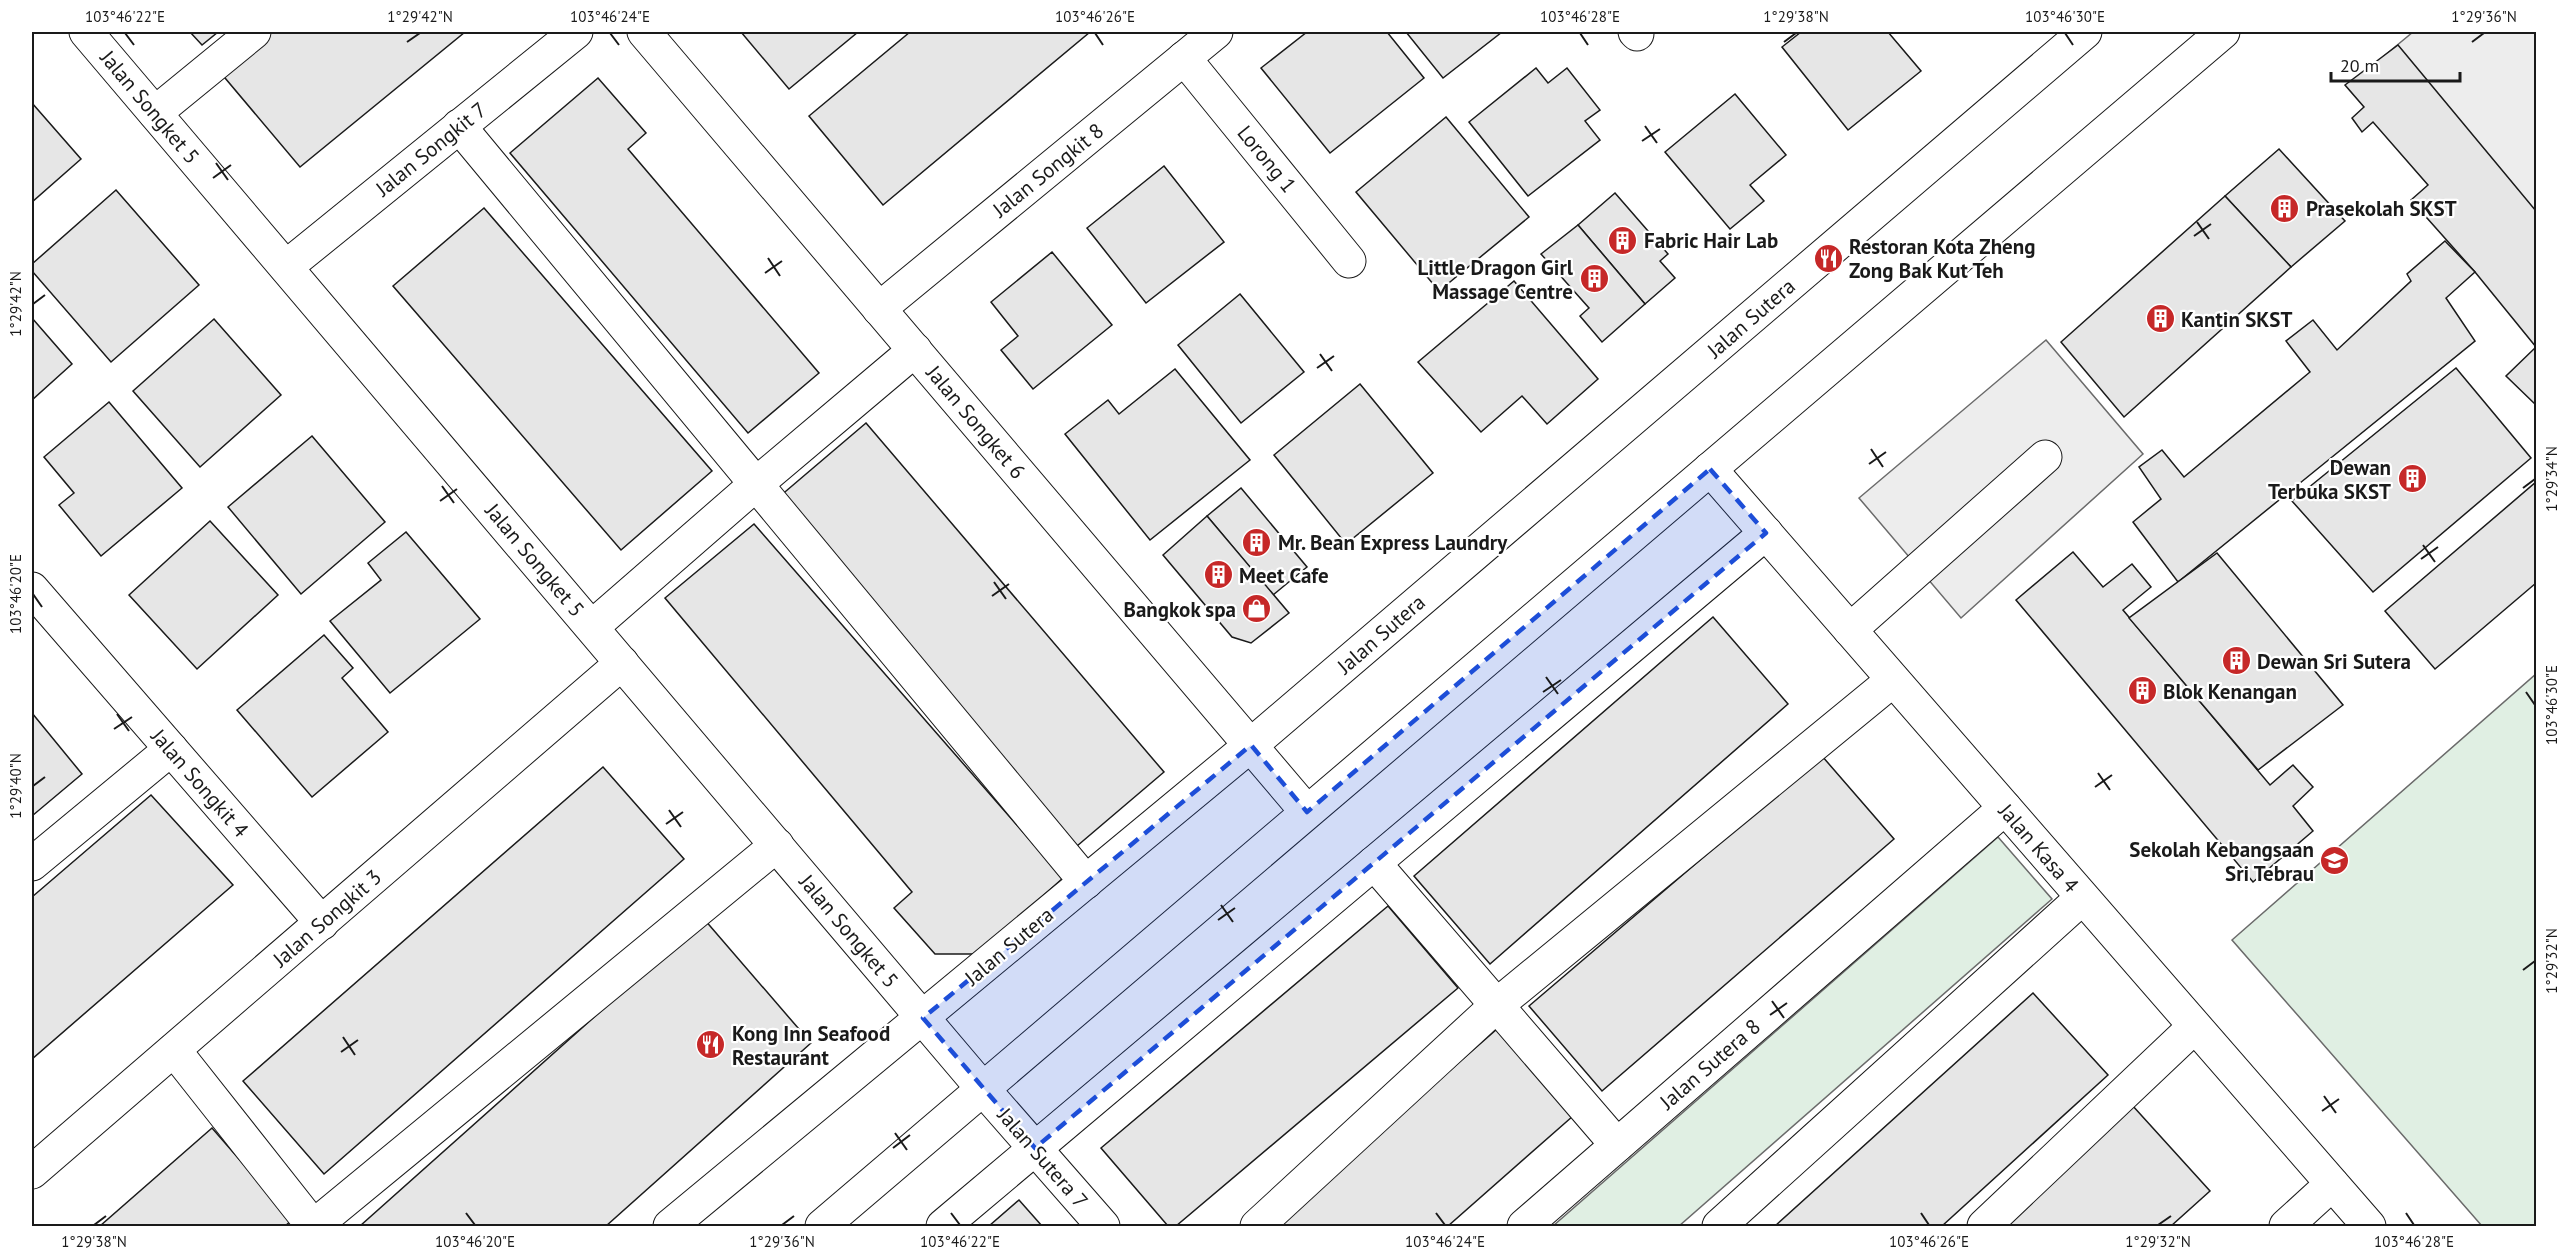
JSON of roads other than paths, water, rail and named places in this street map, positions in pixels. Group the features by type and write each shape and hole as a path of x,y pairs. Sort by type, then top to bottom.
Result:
{"street":[{"name":"Jalan Songket 5","path":"86,32 983,1089"},
{"path":"155,113 254,32"},
{"name":"Jalan Songkit 7","path":"286,267 576,32"},
{"name":"Jalan Songket 6","path":"644,32 1307,812"},
{"name":"Jalan Songkit 8","path":"879,309 1216,32"},
{"name":"Jalan Sutera","path":"670,1227 1251,745 2085,32"},
{"path":"822,1227 2223,32"},
{"name":"Lorong 1","path":"1184,58 1349,261"},
{"path":"459,126 1086,882"},
{"path":"592,627 755,484 915,350"},
{"path":"1850,630 2045,457"},
{"name":"Jalan Kasa 4","path":"1710,469 2369,1227"},
{"path":"943,1227 1766,533"},
{"name":"Jalan Songkit 4","path":"32,589 322,923"},
{"name":"Jalan Songkit 3","path":"32,1172 622,663"},
{"path":"1257,1227 1497,1005 1893,680"},
{"path":"32,864 171,749"},
{"name":"Jalan Sutera 8","path":"1524,1227 2005,808"},
{"path":"174,1050 314,1227 777,845"},
{"path":"1374,863 1617,1145"},
{"path":"1719,1227 2082,898"},
{"path":"1984,1227 2194,1027"},
{"name":"Jalan Sutera 7","path":"983,1089 1103,1227"},
{"path":"2286,1227 2332,1184"}],"place":[{"name":"Prasekolah SKST","path":"2285,208"},
{"name":"Fabric Hair Lab","path":"1623,240"},
{"name":"Restoran Kota Zheng Zong Bak Kut Teh","path":"1828,258"},
{"name":"Little Dragon Girl Massage Centre","path":"1594,279"},
{"name":"Kantin SKST","path":"2160,319"},
{"name":"Dewan Terbuka SKST","path":"2412,479"},
{"name":"Mr. Bean Express Laundry","path":"1257,542"},
{"name":"Meet Cafe","path":"1218,575"},
{"name":"Bangkok spa","path":"1257,609"},
{"name":"Dewan Sri Sutera","path":"2236,661"},
{"name":"Blok Kenangan","path":"2142,691"},
{"name":"Sekolah Kebangsaan Sri Tebrau","path":"2335,861"},
{"name":"Kong Inn Seafood Restaurant","path":"711,1045"}]}
